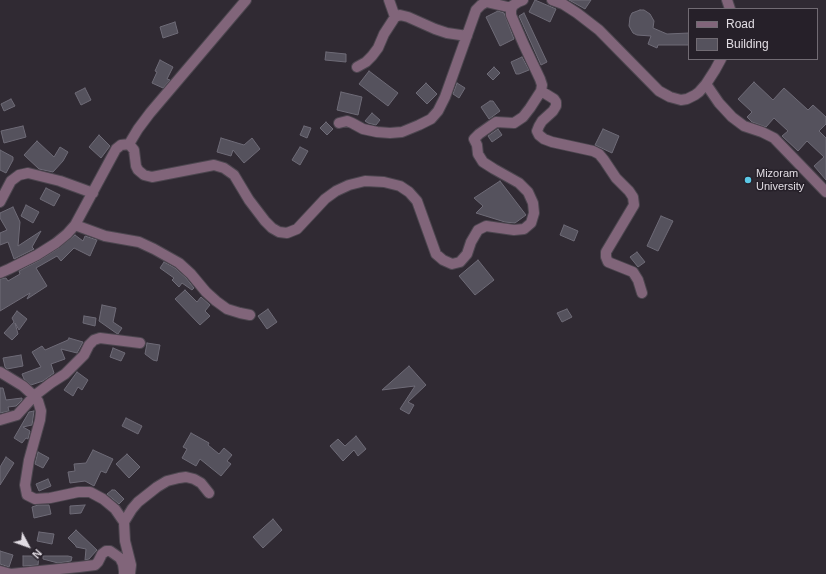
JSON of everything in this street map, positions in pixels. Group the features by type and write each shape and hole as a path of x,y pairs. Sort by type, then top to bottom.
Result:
{"street":[{"path":"129,144 150,113 246,0"},
{"path":"388,0 395,17"},
{"path":"129,144 134,150 136,166 144,175 152,177 214,165 224,168 234,175 249,200 265,221 279,232 287,233 297,229 325,199 336,191 349,185 365,181 384,182 400,186 409,192 417,201 436,254 443,260 452,264 460,262 467,254 471,242 478,230 486,226 514,230 524,228 531,223 534,213 533,203 528,192 519,183 483,162 478,154 477,145 474,139 496,122 514,123 523,117 542,91 540,79 511,15 512,8 515,3 523,0"},
{"path":"552,0 563,4 599,30 659,90 670,97 681,100 687,99 699,92 706,84 720,60"},
{"path":"338,123 347,122 363,129 390,133 402,132 431,119 446,97 476,10 486,2 512,8"},
{"path":"357,67 366,62 372,56 395,17 408,17 447,34 467,36"},
{"path":"706,84 719,103 732,117 744,126 774,138 826,192"},
{"path":"542,91 554,98 556,106 539,126 537,132 539,135 552,142 593,151 600,154 616,178 633,197 634,205 606,252 606,257 608,262 633,272 638,280 642,293"},
{"path":"0,273 37,255 67,234 75,225 116,149 121,145 129,144"},
{"path":"0,202 11,181 19,175 28,173 60,181 93,193"},
{"path":"75,225 105,236 139,242 154,248 183,267 216,301 227,308 250,315"},
{"path":"0,420 17,415 34,396 65,374 84,355 89,345 97,339 112,339 140,343"},
{"path":"0,372 23,386 34,396 38,401 41,410 40,420 28,460 25,485 27,495 35,499 50,498 78,492 90,492 103,499 115,509 124,522 125,541 131,565 130,574"},
{"path":"124,522 138,502 157,487 168,481 179,478 194,479 201,483 209,493"},
{"path":"0,571 11,574 95,565 102,554 106,551 110,551 120,558 123,564 124,574"}],"building":[{"path":"535,0 556,9 550,22 529,12"},
{"path":"569,0 591,0 585,9"},
{"path":"644,10 650,14 654,21 653,28 667,34 688,33 688,45 658,45 657,48 648,44 651,36 637,35 633,33 629,26 632,13"},
{"path":"498,11 504,13 514,39 500,46 486,17"},
{"path":"524,13 547,62 541,65 519,16"},
{"path":"175,22 178,33 163,38 160,27"},
{"path":"326,52 346,54 346,62 325,60"},
{"path":"522,57 529,70 516,74 511,62"},
{"path":"160,60 173,67 167,79 170,80 163,88 152,83"},
{"path":"494,67 500,73 493,80 487,74"},
{"path":"369,71 398,93 388,106 359,84"},
{"path":"754,82 773,100 784,88 808,110 813,105 826,117 826,124 819,131 826,138 826,180 814,166 824,157 807,141 798,151 782,136 788,131 774,118 766,127 752,122 747,117 752,112 738,99"},
{"path":"426,83 437,94 427,104 416,93"},
{"path":"457,83 465,88 459,98 453,94"},
{"path":"85,88 91,100 81,105 75,93"},
{"path":"341,92 362,97 358,115 337,110"},
{"path":"11,99 15,106 4,111 1,104"},
{"path":"490,101 493,101 500,111 489,119 481,107"},
{"path":"372,113 380,120 376,125 365,121"},
{"path":"326,122 333,129 327,135 320,128"},
{"path":"23,126 26,137 4,143 1,131"},
{"path":"304,126 311,128 307,138 300,135"},
{"path":"498,129 502,135 492,142 488,136"},
{"path":"603,129 619,136 612,153 595,145"},
{"path":"99,135 110,146 101,158 89,147"},
{"path":"221,138 244,145 252,138 260,149 244,163 233,150 231,156 217,152"},
{"path":"37,141 54,157 60,147 68,152 63,161 53,172 39,169 24,155"},
{"path":"300,147 308,151 300,165 292,160"},
{"path":"0,150 13,157 13,160 6,173 0,170"},
{"path":"500,181 526,215 515,223 505,222 476,213 483,206 474,198"},
{"path":"46,188 60,195 54,206 40,199"},
{"path":"26,205 39,212 33,223 21,216"},
{"path":"13,207 20,222 18,246 41,231 32,247 34,249 14,259 8,242 0,245 0,233 7,230 0,218 0,213"},
{"path":"661,216 673,221 658,251 647,246"},
{"path":"564,225 578,231 574,241 560,235"},
{"path":"75,235 83,241 85,236 97,240 90,256 74,248 61,261 57,256 36,268 47,286 27,299 30,293 0,311 0,279 6,278 8,281 20,274 19,271 59,248"},
{"path":"637,252 645,262 638,267 630,257"},
{"path":"478,260 494,280 475,295 459,276"},
{"path":"164,262 175,268 194,288 192,290 182,283 179,287 172,280 174,278 160,268"},
{"path":"185,290 197,302 201,297 210,305 205,311 210,316 200,325 175,299"},
{"path":"102,305 116,308 113,322 122,328 118,334 99,321"},
{"path":"268,309 277,322 267,329 258,316"},
{"path":"567,309 572,317 562,322 557,313"},
{"path":"17,311 27,319 19,330 15,323 18,334 12,340 4,333 14,322 12,318"},
{"path":"84,316 96,318 95,326 83,323"},
{"path":"69,338 83,342 77,353 61,349 65,359 51,364 54,373 43,381 31,385 24,379 22,374 41,367 32,352 42,346 45,350 68,340"},
{"path":"147,343 160,345 157,361 145,354"},
{"path":"113,348 125,353 121,361 110,357"},
{"path":"21,355 23,366 7,369 5,367 3,358"},
{"path":"409,366 426,385 408,402 414,405 409,414 400,409 415,386 382,390"},
{"path":"77,372 88,380 82,390 78,387 73,396 64,390"},
{"path":"0,388 3,388 6,400 22,398 22,400 16,406 8,407 9,411 0,413"},
{"path":"34,411 32,425 23,427 30,431 28,439 26,438 22,443 14,438 29,412"},
{"path":"126,418 142,426 138,434 122,426"},
{"path":"191,433 209,443 208,445 219,454 224,448 232,455 227,461 231,464 221,476 200,459 196,466 182,458 187,449 183,447"},
{"path":"356,436 366,449 358,456 354,450 343,461 330,446 338,439 345,446"},
{"path":"93,450 113,459 106,473 101,471 94,486 85,481 70,483 68,472 75,471 74,464 86,463"},
{"path":"38,452 49,458 43,468 35,464"},
{"path":"127,454 140,467 129,478 116,464"},
{"path":"6,457 14,463 0,485 0,467"},
{"path":"48,479 51,486 39,491 36,484"},
{"path":"112,490 115,490 124,499 119,504 107,494"},
{"path":"38,505 49,505 51,514 34,518 32,507"},
{"path":"85,505 81,513 70,514 70,506"},
{"path":"273,519 282,530 263,548 253,537"},
{"path":"76,530 97,550 89,559 85,560 86,549 76,547 68,538"},
{"path":"39,532 54,534 52,544 37,541"},
{"path":"0,551 13,555 9,567 0,564"},
{"path":"23,556 39,556 38,565 23,566"},
{"path":"43,556 72,557 71,561 58,563 43,559"}],"place":[{"name":"Mizoram University","path":"748,180"}]}
